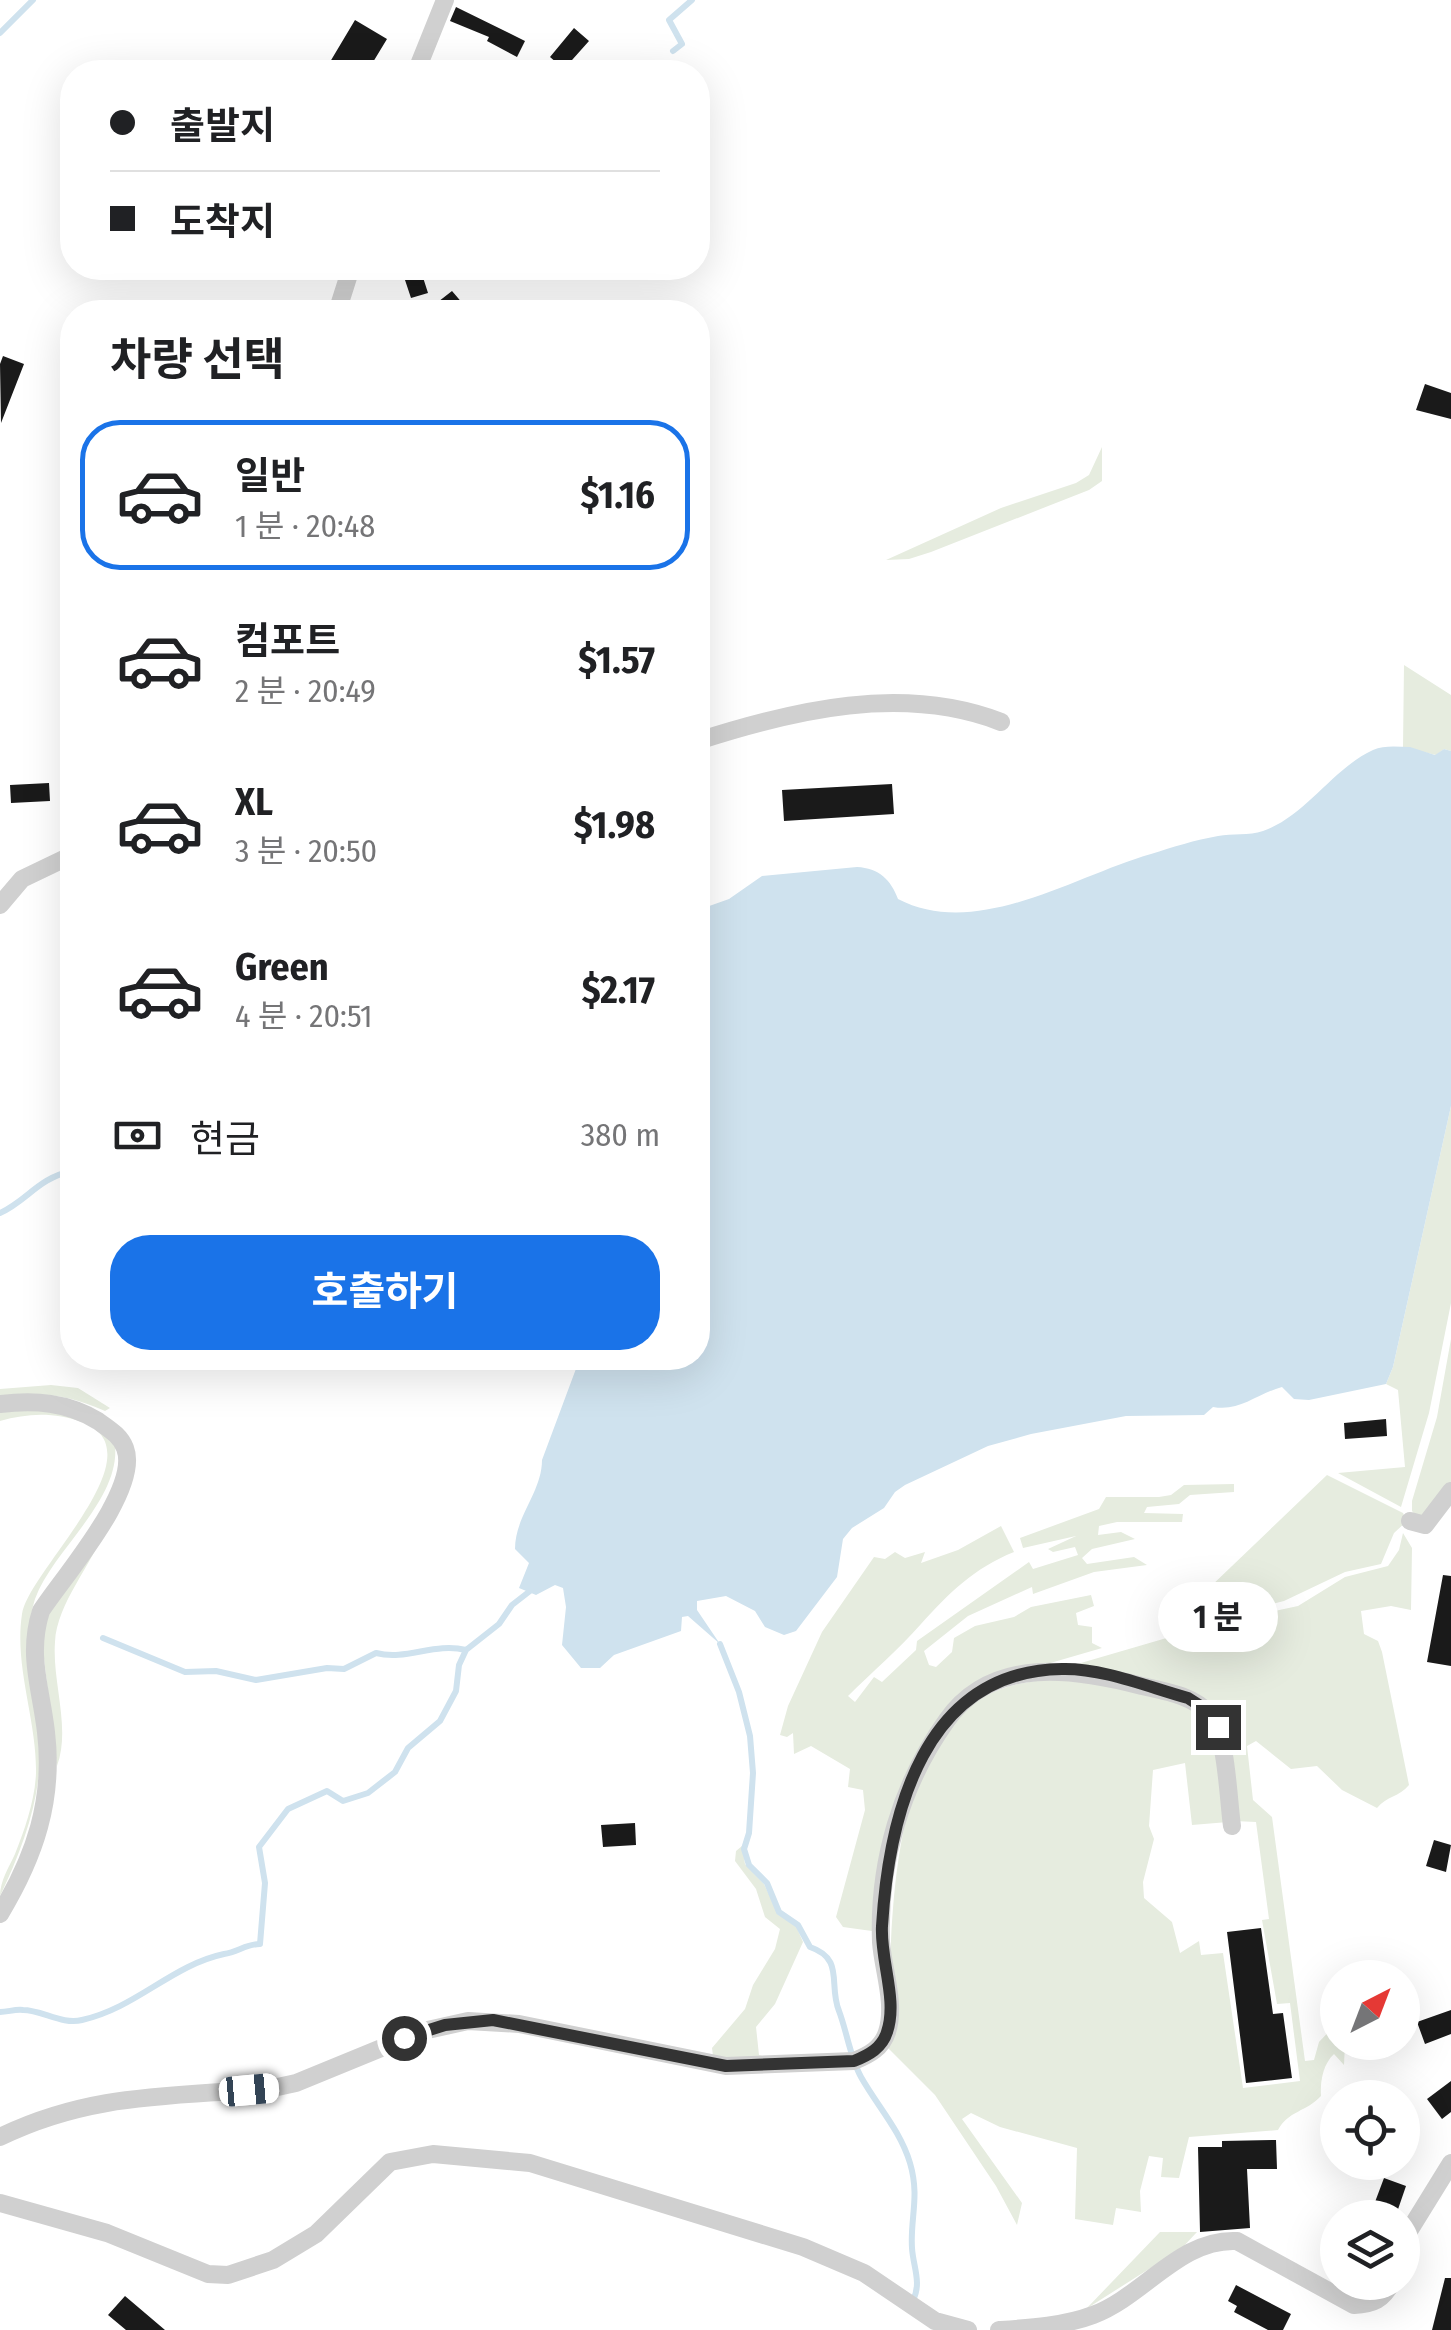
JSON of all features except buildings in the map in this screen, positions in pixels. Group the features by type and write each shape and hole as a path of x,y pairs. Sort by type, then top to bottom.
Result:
{"street":[{"path":"421,60 446,0"},
{"path":"710,737 783,716 862,704 950,707 1000,722"},
{"path":"0,905 22,878 60,861"},
{"path":"0,1404 40,1402 84,1413 115,1432 126,1450 128,1467 114,1501 41,1611 34,1631 32,1660 46,1732 48,1789 39,1837 22,1878 0,1914"},
{"path":"1410,1520 1425,1524 1451,1491"},
{"path":"0,2136 46,2116 106,2101 272,2088 423,2031 468,2021 519,2024 726,2066 854,2061 869,2055 887,2034 890,2016 881,1941 884,1890 893,1833 904,1798 916,1769 958,1706 991,1682 1018,1675 1064,1669 1094,1673 1188,1698 1202,1707 1218,1727 1232,1826"},
{"path":"0,2203 107,2233 208,2274 228,2275 274,2260 316,2234 390,2162 433,2154 530,2163 803,2247 864,2273 935,2322 968,2330"},
{"path":"1420,2212 1451,2163"},
{"path":"1000,2330 1095,2315 1196,2248 1216,2240 1237,2242 1320,2287"},
{"path":"1343,2300 1354,2306 1378,2300"}],"shaded area":[{"path":"1102,447 1102,481 1089,490 931,552 909,559 886,560 1001,508 1076,483 1089,475"},
{"path":"1404,665 1451,695 1451,751 1444,749 1436,755 1403,747"},
{"path":"1451,1106 1451,1303 1429,1413 1401,1507 1338,1473 1405,1467 1398,1390 1386,1384"},
{"path":"1451,1339 1451,1483 1425,1516 1417,1517 1412,1501 1437,1417"},
{"path":"51,1385 78,1388 110,1408 105,1411 54,1396 0,1399 0,1389"},
{"path":"63,1409 114,1438 115,1460 99,1501 44,1580 31,1614 30,1646 40,1728 39,1773 25,1835 0,1896 26,1825 35,1783 35,1753 21,1654 22,1614 100,1485 107,1459 103,1437 82,1422 41,1415 0,1421 0,1410"},
{"path":"1327,1475 1403,1513 1407,1521 1394,1533 1381,1564 1345,1572 1284,1601 1163,1632"},
{"path":"1234,1484 1234,1492 1190,1495 1179,1504 1147,1507 1144,1513 1183,1514 1182,1522 1117,1522 1099,1526 1098,1535 1121,1532 1135,1539 1092,1549 1082,1558 1087,1564 1134,1557 1147,1565 1094,1572 1033,1594 1032,1587 968,1616 924,1651 929,1665 936,1667 952,1652 954,1638 975,1626 1014,1617 1031,1607 1091,1595 1094,1606 1076,1613 1078,1625 1092,1627 1092,1643 1102,1648 988,1681 916,1767 879,1932 843,1927 836,1917 865,1810 863,1790 848,1787 850,1769 811,1746 794,1754 793,1733 787,1737 780,1735 788,1706 822,1632 874,1557 885,1559 895,1552 905,1558 925,1552 921,1563 958,1550 1001,1526 1014,1552 974,1574 952,1592 848,1696 855,1702 874,1677 882,1682 916,1650 917,1641 1029,1562 1033,1569 1078,1555 1075,1547 1053,1552 1048,1549 1076,1536 1023,1548 1020,1538 1099,1509 1106,1497 1159,1497 1171,1495 1184,1485"},
{"path":"105,1529 57,1627 55,1657 62,1736 57,1766 42,1642 49,1609"},
{"path":"1403,1533 1412,1548 1411,1610 1391,1606 1361,1611 1364,1634 1378,1641 1382,1652 1409,1785 1377,1808 1342,1790 1317,1766 1291,1769 1256,1741 1247,1746 1253,1800 1272,1817 1305,2061 1314,2060 1320,2041 1320,2060 1329,2060 1320,2080 1320,2097 1287,2119 1278,2130 1189,2137 1179,2178 1161,2177 1163,2158 1149,2156 1140,2191 1141,2212 1116,2208 1113,2225 1075,2219 1077,2148 1000,2127 971,2113 962,2119 1022,2203 1017,2225 996,2186 935,2095 885,2045 893,2007 891,1941 896,1876 906,1817 923,1768 947,1728 981,1699 1026,1683 1082,1680 1189,1704 1201,1714 1216,1741 1228,1822 1192,1825 1185,1763 1153,1770 1149,1826 1154,1839 1143,1882 1144,1898 1172,1922 1180,1953 1199,1941 1201,1955 1223,1953 1243,2088 1300,2081 1290,2003 1277,2004 1262,1920 1269,1919 1256,1822 1234,1821 1224,1729 1209,1704 1200,1698 1074,1665 1218,1623 1298,1606 1345,1577 1388,1566 1399,1550"},
{"path":"742,1846 745,1864 764,1884 778,1913 796,1926 803,1942 775,2004 756,2027 759,2055 784,2061 729,2064 713,2056 712,2048 745,2009 753,1985 775,1949 780,1929 765,1917 756,1889 735,1861 736,1851"},
{"path":"1160,2232 1197,2232 1182,2248 1086,2309"}],"water":[{"path":"1382,747 1410,747 1435,755 1444,749 1451,751 1451,1106 1386,1384 1309,1400 1294,1399 1282,1387 1240,1405 1213,1407 1204,1415 1126,1416 988,1446 905,1485 884,1508 852,1528 843,1539 837,1577 796,1631 784,1635 765,1627 755,1611 726,1596 697,1601 697,1610 720,1644 688,1616 682,1617 681,1631 614,1655 600,1668 581,1668 562,1645 566,1607 563,1588 555,1585 536,1595 519,1588 529,1563 515,1549 516,1537 576,1370 710,1370 710,906 729,899 762,876 857,867 883,876 898,899 928,910 992,909 1184,844 1263,831 1293,815 1358,758"}],"waterway":[{"path":"0,33 33,0"},
{"path":"673,51 682,44 669,20 692,0"},
{"path":"0,1213 60,1174"},
{"path":"0,2012 30,2011 67,2021 82,2020 120,2006 187,1967 260,1944 265,1883 259,1847 288,1809 327,1791 343,1801 368,1793 395,1772 408,1748 440,1721 456,1691 459,1665 466,1650 499,1624 512,1605 530,1591"},
{"path":"103,1638 185,1672 216,1671 256,1680 327,1668 344,1669 376,1653 466,1650"},
{"path":"720,1644 739,1692 750,1736 753,1773 749,1833 744,1849 749,1865 767,1883 779,1912 798,1925 810,1947 821,1952 832,1965 836,2001 857,2069 895,2129 910,2163 914,2197 912,2248 917,2281 913,2300"}],"route":[{"path":"404,2038 445,2025 493,2020 726,2066 854,2061 869,2055 887,2034 890,2016 881,1941 893,1833 916,1769 958,1706 991,1682 1064,1669 1188,1698 1211,1715 1218,1727"}]}
